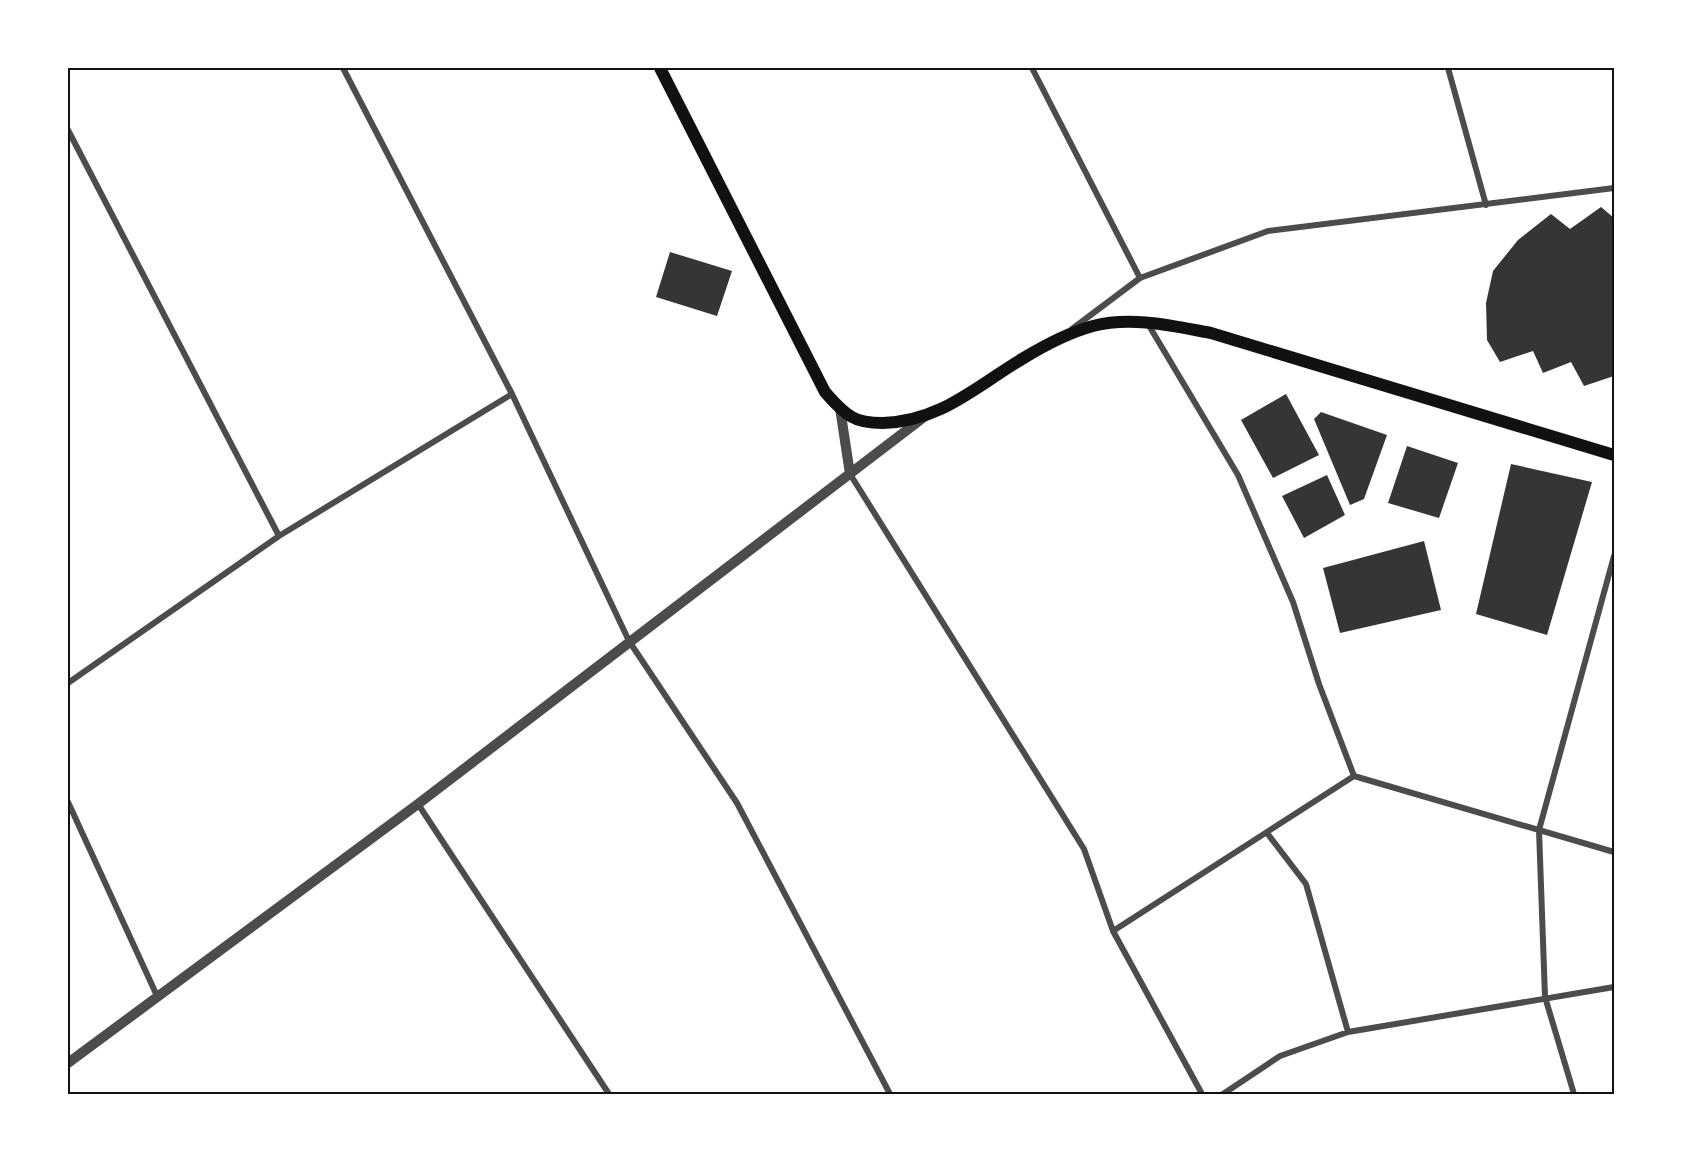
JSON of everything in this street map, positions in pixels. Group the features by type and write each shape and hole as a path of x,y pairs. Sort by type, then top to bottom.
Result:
{"main road":[{"path":"660,68 825,392 853,418 873,423 900,422 924,417 955,403 1062,336 1095,326 1125,322 1148,323 1210,333 1614,455"}],"street":[{"path":"343,68 512,394 629,641 737,803 890,1095"},
{"path":"1032,68 1140,278"},
{"path":"1448,68 1486,205"},
{"path":"68,130 279,536"},
{"path":"1062,336 1140,278 1268,231 1614,188"},
{"path":"1148,323 1238,476 1293,602 1319,684 1354,776"},
{"path":"68,682 279,536 512,394"},
{"path":"840,408 850,474 1084,849 1113,931 1202,1095"},
{"path":"68,1063 418,804 924,417"},
{"path":"1574,1095 1545,997 1539,830 1614,556"},
{"path":"1113,931 1354,776 1614,852"},
{"path":"68,802 158,998"},
{"path":"418,804 609,1095"},
{"path":"1267,833 1306,884 1348,1032"},
{"path":"1223,1095 1280,1056 1348,1032 1614,987"}],"building":[{"path":"1601,207 1614,218 1614,376 1584,386 1571,362 1543,373 1533,351 1500,362 1487,340 1486,303 1493,271 1518,240 1551,214 1570,229"},
{"path":"670,252 732,271 717,316 656,297"},
{"path":"1286,394 1319,455 1273,478 1241,420"},
{"path":"1321,412 1387,435 1364,499 1350,505 1314,419"},
{"path":"1407,446 1458,463 1439,518 1388,503"},
{"path":"1511,464 1592,482 1547,635 1476,614"},
{"path":"1327,475 1345,515 1304,538 1282,496"},
{"path":"1424,541 1441,610 1340,633 1323,568"}]}
